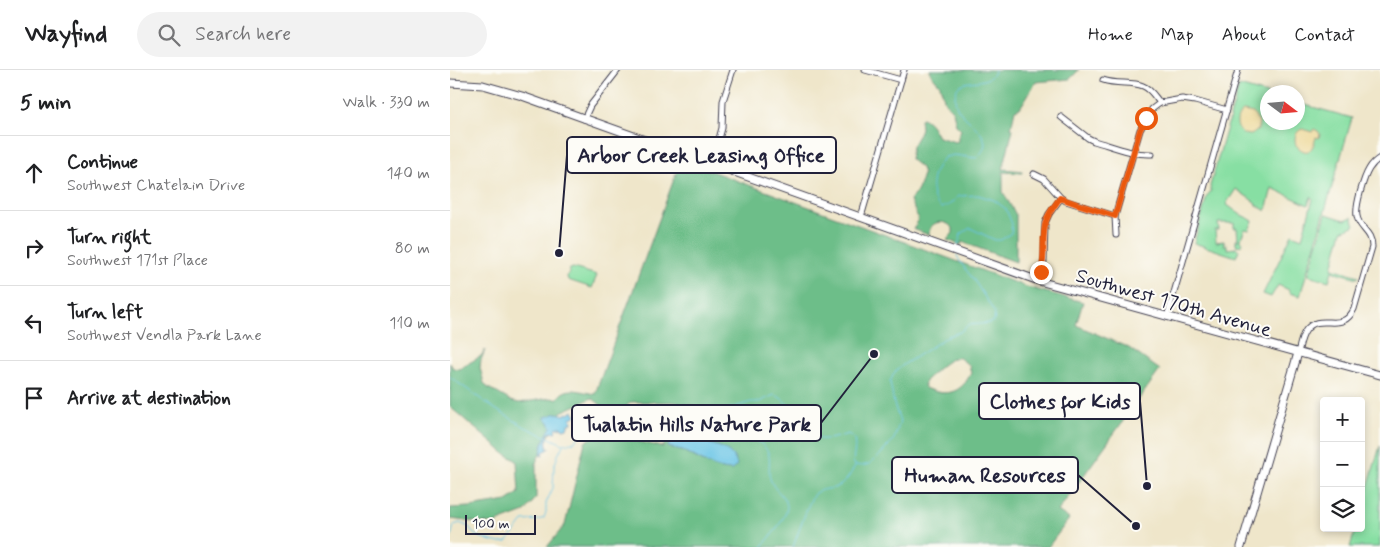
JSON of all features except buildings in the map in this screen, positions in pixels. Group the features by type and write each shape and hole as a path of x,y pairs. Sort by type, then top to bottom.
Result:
{"main road":[{"name":"Southwest 170th Avenue","path":"450,83 489,86 526,98 1039,281 1380,375"},
{"path":"1241,547 1298,353"}],"street":[{"path":"584,118 590,106 618,70"},
{"path":"712,164 722,128 723,101 732,70"},
{"path":"865,70 901,80"},
{"path":"861,217 904,70"},
{"path":"1168,317 1238,70"},
{"path":"1103,80 1112,83 1135,83 1144,86 1152,92 1160,103"},
{"path":"1116,235 1115,216 1140,130 1152,109 1160,103 1182,99 1227,110"},
{"path":"1061,118 1088,138 1134,152 1152,154"},
{"path":"1298,353 1302,337 1308,327 1316,322 1344,321 1349,318 1354,309 1372,244 1370,236 1356,215 1357,207 1366,173 1374,162 1380,158"},
{"path":"1034,174 1044,178 1060,198 1115,216"},
{"path":"1039,281 1044,261 1045,223 1060,198"}],"green space":[{"path":"930,70 1079,70 1070,79 1036,82 1020,108 1015,110 1011,128 1013,129 1003,169 1023,171 1023,173 1003,172 1003,192 1016,215 1016,262 962,242 961,245 947,240 953,233 953,228 946,223 938,222 934,224 929,235 913,229 918,218 910,200 918,190 923,174 921,168 910,159 912,146 921,128 920,119 922,118 930,123 938,137 955,142 958,141 961,130 956,125 953,111 945,102 940,85 930,73"},
{"path":"1239,86 1260,92 1260,130 1305,130 1305,105 1352,118 1300,296 1289,293 1289,290 1278,285 1271,297 1263,294 1292,234 1302,238 1313,199 1311,197 1308,205 1272,188 1266,211 1236,189 1226,204 1253,221 1249,230 1245,229 1240,240 1243,242 1241,246 1236,245 1236,240 1238,240 1237,228 1234,228 1234,223 1218,223 1219,230 1215,230 1216,242 1224,241 1227,249 1236,248 1239,250 1236,257 1194,243 1207,196 1211,191 1210,186"},
{"path":"681,160 1027,287 1083,302 1076,325 1129,348 1160,370 1058,511 1069,519 1048,547 547,547 565,525 585,442 600,433 663,447 680,419 691,417 696,406 673,402 631,402 623,409 605,414 601,405 592,398 561,412 536,462 536,498 525,512 493,524 450,519 450,508 507,501 519,493 517,461 504,453 450,407 450,363 453,368 459,369 481,356 485,350 480,368 484,383 487,387 511,401 519,403 550,398 557,399 561,394 569,390 595,394","holes":["958,357 969,365 971,373 963,385 952,392 946,393 925,388 925,381 936,370 948,361","684,421 691,424 695,435 709,444 725,449 708,464 685,452 668,447"]},
{"path":"1326,214 1345,220 1352,217 1355,225 1342,231 1332,268 1359,276 1358,278 1332,271 1329,281 1308,275"},
{"path":"573,268 597,275 592,288 568,280 567,277 570,269"},
{"path":"1380,446 1380,547 1350,547 1355,532 1365,532 1365,497"}],"sand":[{"path":"1243,111 1253,113 1259,122 1258,130 1251,135 1243,134 1237,125 1238,116"},
{"path":"1314,129 1320,134 1319,138 1316,137 1312,148 1304,151 1296,145 1296,134 1300,130 1312,132"}],"water":[{"path":"573,411 576,415 571,418 572,423 567,428 563,429 560,426 560,429 557,427 555,432 548,434 546,438 548,440 546,441 547,448 549,449 543,452 541,456 544,441 551,427 545,417 557,413 565,415"},
{"path":"685,421 693,427 696,436 727,450 735,459 737,465 732,470 726,470 685,452 668,447 674,433"}],"waterway":[{"path":"957,249 961,234 970,228 995,240 1001,240 1011,233 1012,224 1006,209 994,200 978,195 959,196 949,205 941,208 936,203 932,189 936,168 945,157 954,155 976,158 982,151 985,145 984,139 981,133 959,111 956,105 956,90 960,85 986,79 995,70"},
{"path":"855,465 869,464 894,439 900,422 890,382 894,373 903,365 948,336 960,332 968,325 994,321 995,313 957,255"},
{"path":"450,377 495,409 525,427 563,444"},
{"path":"563,444 574,442 586,429 596,426 604,420 613,421 618,419 629,421 643,416 668,419 688,412 698,411 707,413 722,411 751,402 759,402 774,395 786,403 802,428 814,437 828,439 848,434 854,438 853,462 855,465"},
{"path":"707,413 703,422 705,427 750,438 761,444 769,455 770,479 786,502 787,508 780,523 762,547"},
{"path":"450,541 454,525 460,523 469,527 475,535 500,543 507,542 523,521 544,518 546,503 553,488 554,467 563,445"},
{"path":"793,547 815,493 841,485 855,466"}],"place":[{"name":"Arbor Creek Leasing Office","path":"559,253"},
{"name":"Tualatin Hills Nature Park","path":"874,354"},
{"name":"Clothes for Kids","path":"1147,486"},
{"name":"Human Resources","path":"1136,526"}],"route":[{"path":"1041,272 1044,261 1045,223 1060,198 1115,216 1140,130 1146,118"}]}
